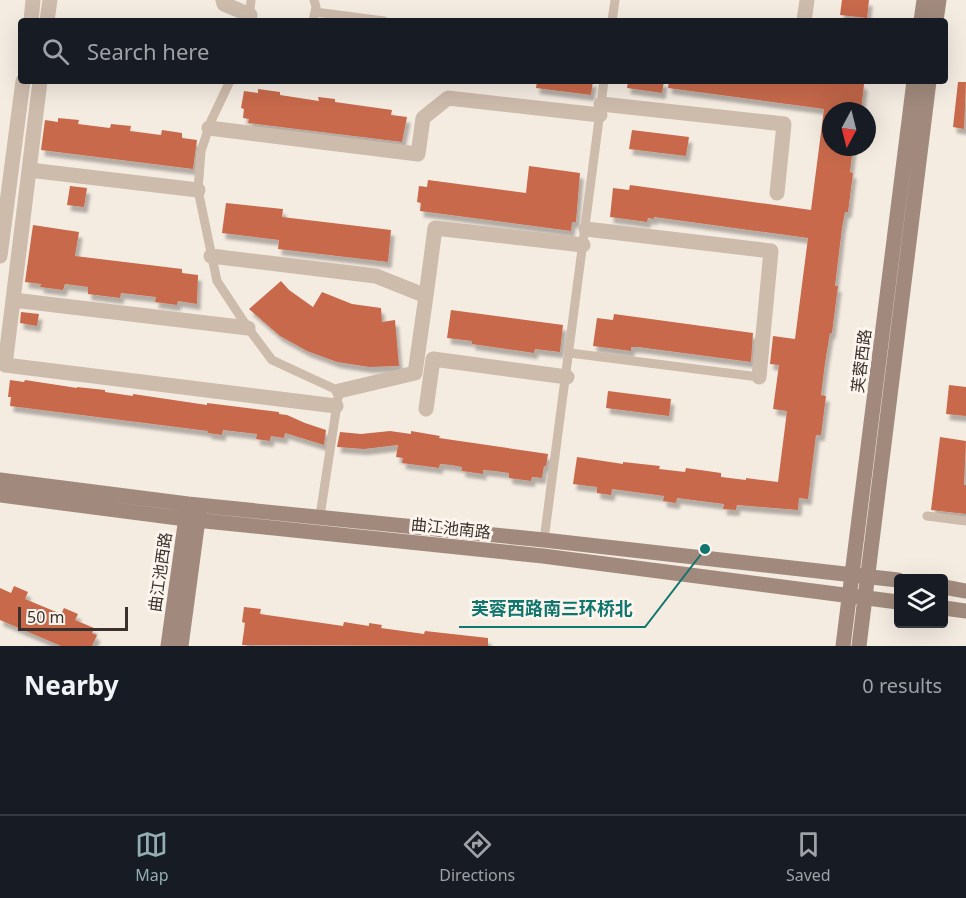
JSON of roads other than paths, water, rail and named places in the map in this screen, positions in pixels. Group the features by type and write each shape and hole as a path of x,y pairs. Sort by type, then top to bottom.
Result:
{"main road":[{"path":"921,18 924,0"},
{"path":"936,18 939,0"},
{"name":"芙蓉西路","path":"859,646 865,597 860,575 914,84"},
{"name":"芙蓉西路","path":"843,646 849,595 860,575 929,84"},
{"name":"曲江池南路","path":"0,480 193,512 894,601"},
{"name":"曲江池南路","path":"0,495 193,512 320,516 894,579"},
{"name":"曲江池西路","path":"168,646 193,512"},
{"name":"曲江池西路","path":"181,646 193,512"},
{"path":"948,588 966,591"},
{"path":"948,609 966,611"}],"street":[{"path":"31,18 33,0"},
{"path":"47,18 50,0"},
{"path":"223,0 224,4 251,12"},
{"path":"804,18 807,0"},
{"path":"0,256 23,84"},
{"path":"40,84 5,365 337,398 415,373 435,228 584,245"},
{"path":"209,128 418,154 423,118 448,98 784,124 777,193"},
{"path":"28,170 198,190"},
{"path":"586,229 771,250 759,377"},
{"path":"211,256 376,276 426,296"},
{"path":"13,300 248,328"},
{"path":"426,409 433,359 567,377"}],"lane":[{"path":"314,0 314,17 332,18"},
{"path":"612,18 615,0"},
{"path":"229,84 201,151 198,190 211,256 217,281 272,360 337,398 320,516"},
{"path":"544,540 604,84"},
{"path":"570,352 759,377"},
{"path":"927,516 966,521"}],"place":[{"name":"芙蓉西路南三环桥北","path":"705,549"}]}
